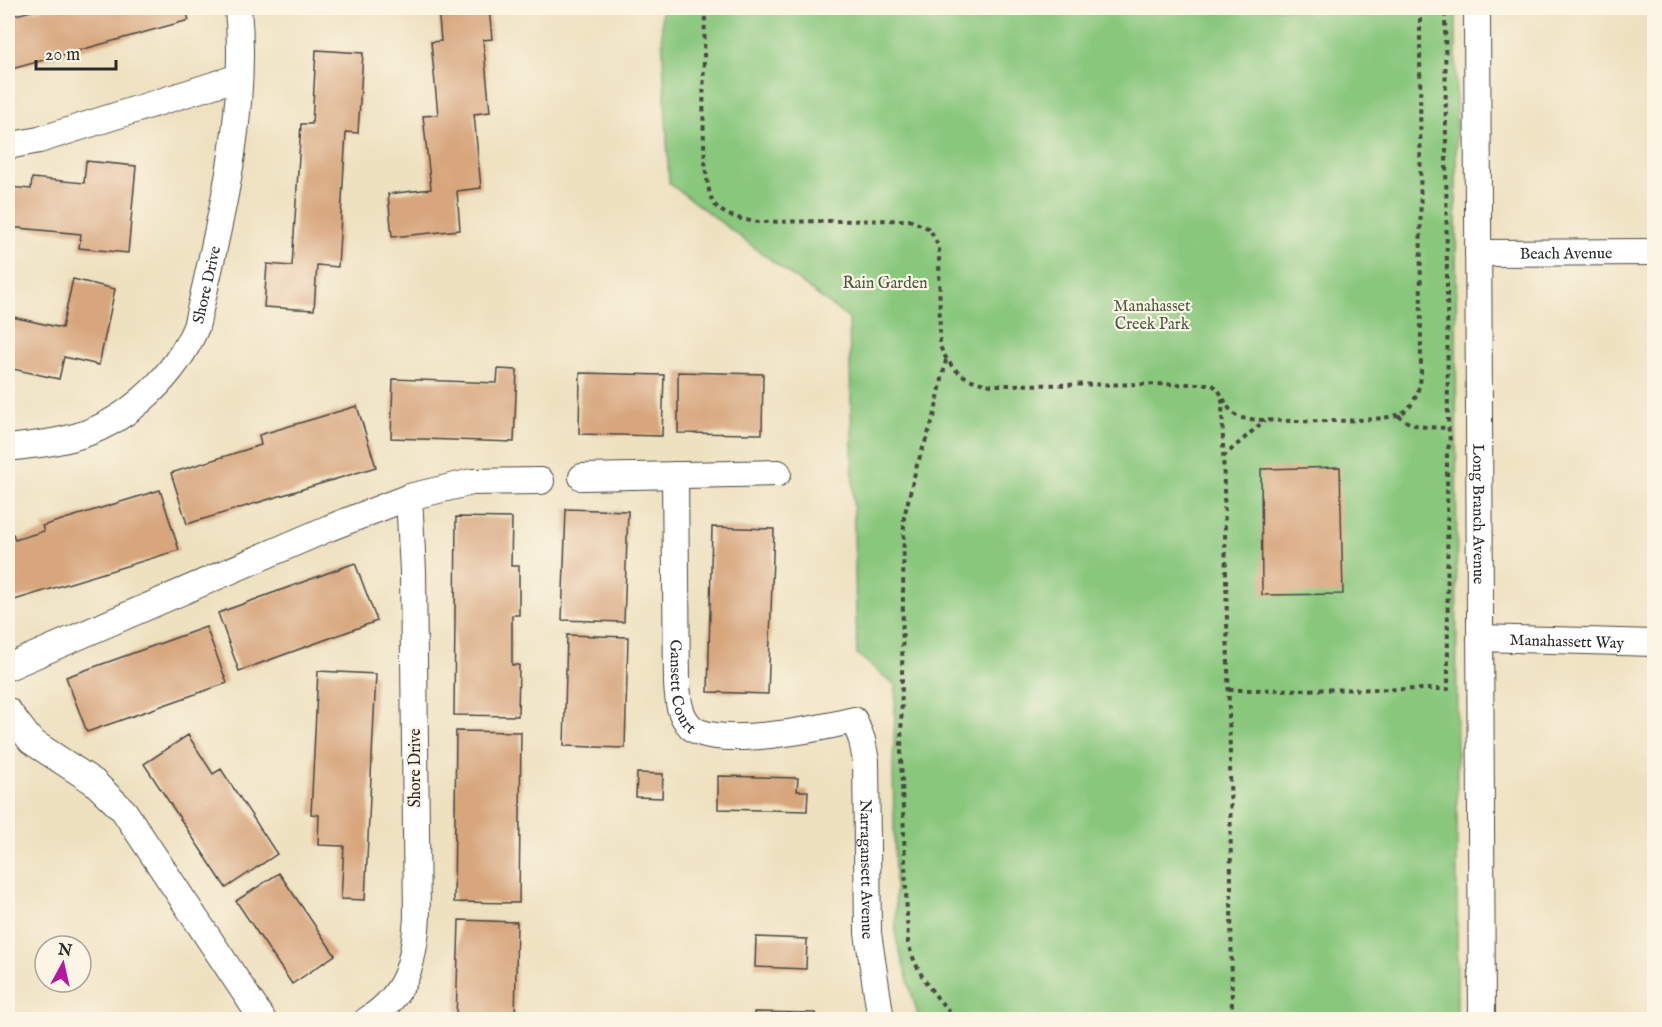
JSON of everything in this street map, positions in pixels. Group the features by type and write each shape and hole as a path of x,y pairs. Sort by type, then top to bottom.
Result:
{"street":[{"name":"Shore Drive","path":"8,448 55,442 81,435 121,416 166,376 190,340 196,327 233,160 239,77 238,8"},
{"name":"Long Branch Avenue","path":"1477,8 1482,1020"},
{"path":"8,146 39,140 239,77"},
{"name":"Beach Avenue","path":"1478,253 1654,252"},
{"path":"582,477 778,473"},
{"name":"Gansett Court","path":"675,475 677,684 679,709 691,728 709,737 758,735 803,732 854,720"},
{"path":"8,667 329,528 409,498 472,482 541,481"},
{"name":"Shore Drive","path":"367,1020 394,999 408,971 415,949 417,917 413,571 409,498"},
{"name":"Manahassett Way","path":"1480,638 1654,643"},
{"path":"8,711 31,741 94,783 124,812 263,1020"},
{"name":"Narragansett Avenue","path":"854,720 862,740 866,761 868,933 881,1020"}],"path":[{"path":"705,8 705,146 708,188 714,204 742,219 759,222 877,220 922,223 930,229 939,248 940,346 946,360 965,378 991,385 1211,384 1218,388 1234,415 1265,419 1387,419 1398,415 1411,405 1418,393 1421,378 1420,8"},
{"path":"1228,690 1448,689 1447,453 1450,441 1448,428 1445,8"},
{"path":"946,360 934,417 914,476 904,517 901,756 908,943 915,965 923,979 958,1020"},
{"path":"1221,395 1228,690 1232,1020"},
{"path":"1398,415 1404,421 1421,427 1448,428"},
{"path":"1223,457 1265,419"}],"green space":[{"name":"Manahasset Creek Park","path":"661,8 1456,8 1457,1019 919,1019 896,939 893,766 896,686 857,654 849,319 669,183"}],"building":[{"path":"43,8 185,8 189,20 8,70 8,17"},
{"path":"438,8 489,8 492,39 483,40 490,112 474,114 481,188 457,191 460,230 392,237 388,194 431,189 423,116 438,115 431,42 441,41"},
{"path":"316,50 363,53 358,133 346,132 338,267 317,265 314,310 264,307 267,264 292,266 301,124 312,124"},
{"path":"86,161 136,166 128,253 79,248 81,234 8,227 8,187 31,189 32,178 84,183"},
{"path":"73,279 115,289 99,365 64,357 59,379 8,368 8,316 62,328"},
{"path":"498,369 517,370 514,442 391,438 393,379 497,383"},
{"path":"678,372 763,374 762,434 678,433"},
{"path":"580,373 664,375 662,436 579,434"},
{"path":"357,406 376,467 187,524 171,473 261,445 259,435"},
{"path":"1340,467 1343,594 1262,595 1261,469"},
{"path":"160,490 179,550 8,602 8,536 13,534 15,540 44,531 42,526"},
{"path":"566,509 628,511 624,622 562,620"},
{"path":"456,517 512,518 511,566 519,566 519,615 512,615 512,665 519,665 518,716 454,715"},
{"path":"712,527 774,529 768,694 708,692"},
{"path":"355,563 377,621 239,671 218,613"},
{"path":"206,627 227,683 87,732 66,677"},
{"path":"567,635 628,637 625,748 564,746"},
{"path":"318,671 376,674 365,900 341,899 344,846 318,845 319,815 311,814"},
{"path":"456,731 521,732 519,903 454,902"},
{"path":"188,735 213,774 221,769 277,854 226,888 144,764"},
{"path":"637,773 663,774 662,798 636,797"},
{"path":"718,776 798,778 797,791 808,791 807,811 718,809"},
{"path":"279,873 335,955 292,984 236,901"},
{"path":"459,920 517,922 515,1020 456,1020"},
{"path":"756,937 807,939 806,969 755,967"},
{"path":"754,1012 815,1013 815,1020 754,1020"}],"park label":[{"name":"Rain Garden","path":"885,282"}]}
